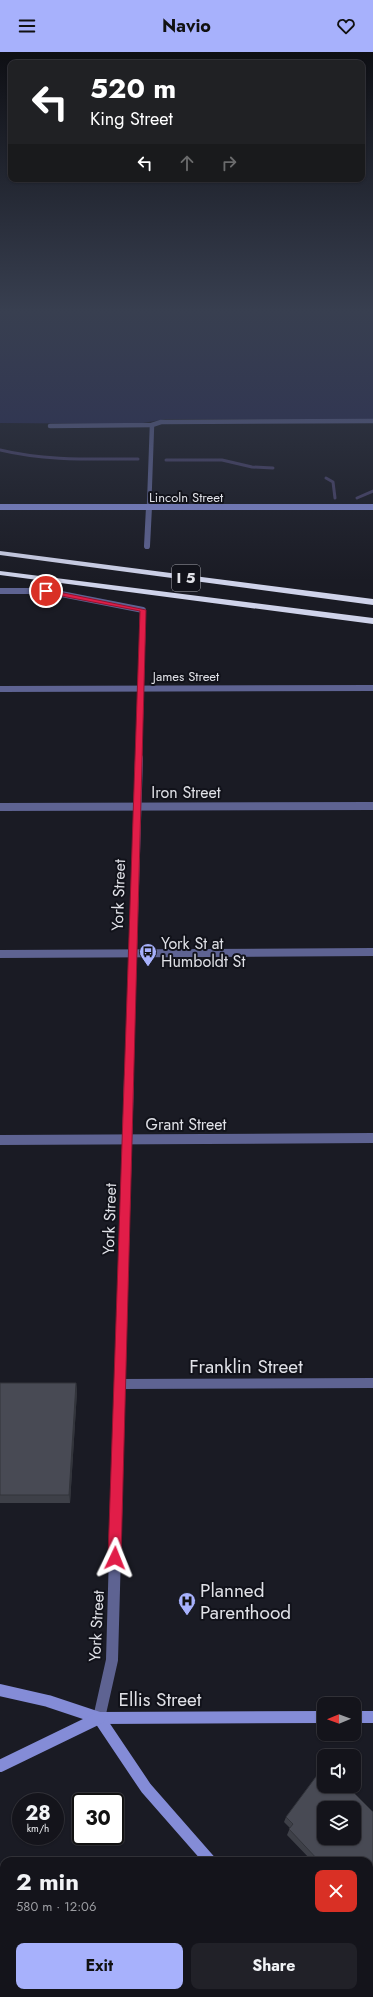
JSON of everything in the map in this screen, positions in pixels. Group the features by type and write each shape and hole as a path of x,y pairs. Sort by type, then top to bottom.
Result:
{"highway":[{"name":"I 5","path":"0,554 373,602"},
{"name":"I 5","path":"0,573 373,621"}],"street":[{"path":"50,426 152,424 161,422 373,421"},
{"path":"147,546 152,424"},
{"name":"Lincoln Street","path":"0,507 373,507"},
{"name":"York Street","path":"0,591 46,591 143,610 112,1660 99,1718"},
{"name":"James Street","path":"0,689 373,688"},
{"name":"Iron Street","path":"0,807 373,806"},
{"path":"0,954 373,952"},
{"name":"Grant Street","path":"0,1140 373,1138"},
{"name":"Franklin Street","path":"120,1384 373,1383"},
{"name":"Ellis Street","path":"0,1690 48,1701 99,1718 317,1717"},
{"path":"361,1717 373,1717"},
{"path":"0,1766 16,1756 99,1718 146,1788 206,1857"}],"shaded area":[{"path":"0,400 373,400 373,419 166,419 137,424 0,423"}],"building":[{"path":"0,1383 76,1383 69,1495 0,1495"},
{"path":"317,1775 317,1793 354,1793 373,1812 373,1857 315,1857 289,1829 293,1824 286,1817"}],"waterway":[{"path":"0,450 17,454 51,458 138,459"},
{"path":"166,460 222,460 252,467 273,468"},
{"path":"326,478 333,482 335,498"},
{"path":"357,498 373,491"}],"place":[{"name":"York St at Humboldt St","path":"148,967"},
{"name":"Planned Parenthood","path":"187,1616"}],"route":[{"path":"46,591 143,610 115,1558"}]}
